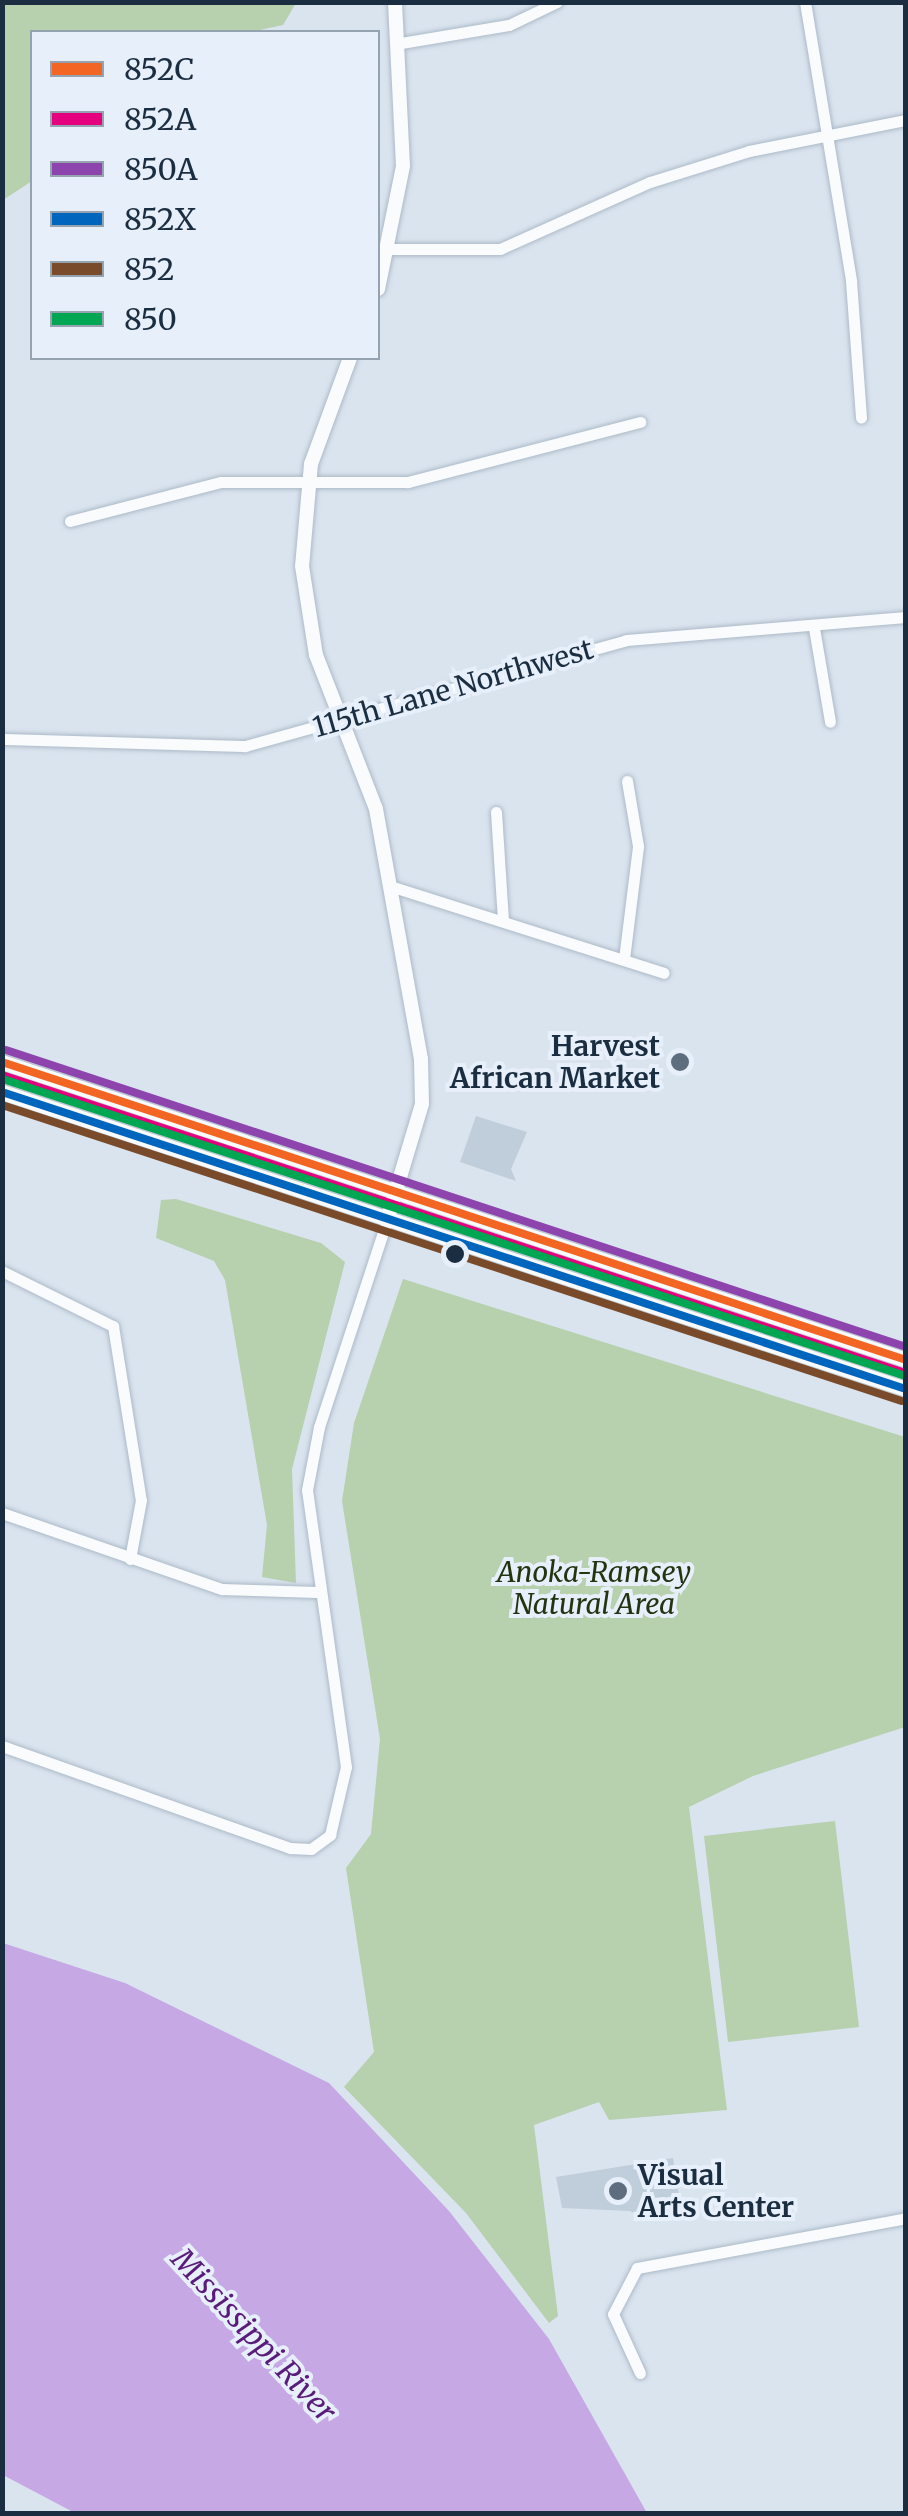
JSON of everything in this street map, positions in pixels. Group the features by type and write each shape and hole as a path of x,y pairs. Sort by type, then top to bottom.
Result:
{"main road":[{"path":"2,1062 906,1360"},
{"path":"2,1092 906,1389"}],"street":[{"path":"395,2 401,43 404,150 383,249 500,250 650,182 829,135 906,120"},
{"path":"401,43 510,25 556,2"},
{"path":"806,2 829,135 861,418"},
{"path":"2,1746 290,1848 311,1849 330,1836 346,1783 307,1530 310,1463 388,1217 423,1088 376,809 340,719 305,602 307,483 349,360"},
{"path":"70,520 197,484 408,482 640,422"},
{"name":"115th Lane Northwest","path":"2,739 207,750 340,719 626,640 814,628 906,616"},
{"path":"814,628 830,722"},
{"path":"624,958 638,846 627,781"},
{"path":"496,812 503,920"},
{"path":"390,886 664,973"},
{"path":"2,1271 113,1326 142,1500 130,1559"},
{"path":"2,1514 242,1593 317,1592"},
{"path":"640,2373 614,2314 636,2268 906,2218"}],"green space":[{"path":"3,2 296,3 283,25 259,30 30,30 30,182 3,200"},
{"path":"176,1199 321,1243 345,1262 292,1469 296,1583 262,1577 267,1525 225,1280 214,1261 156,1238 161,1200"},
{"name":"Anoka-Ramsey Natural Area","path":"403,1279 905,1437 905,1727 753,1776 689,1807 727,2110 609,2120 599,2102 534,2125 558,2316 549,2323 466,2213 344,2087 374,2052 346,1868 371,1834 380,1739 342,1501 354,1423"},
{"path":"835,1821 859,2027 728,2042 704,1836"}],"water":[{"name":"Mississippi River","path":"3,1943 125,1983 329,2083 449,2211 549,2339 647,2513 75,2513 3,2475"}],"building":[{"path":"476,1116 527,1132 511,1169 516,1181 460,1162"},
{"name":"Visual Arts Center","path":"673,2158 682,2214 648,2220 630,2211 562,2208 556,2177"}],"transit line":[{"name":"850A","path":"6,1050 906,1347"},
{"name":"852C","path":"2,1062 906,1360"},
{"name":"852A","path":"2,1075 902,1372"},
{"name":"850","path":"6,1080 906,1376"},
{"name":"852X","path":"2,1092 906,1389"},
{"name":"852","path":"2,1105 902,1401"}],"place":[{"name":"Harvest African Market","path":"680,1062"},
{"name":"Visual Arts Center","path":"618,2191"}]}
